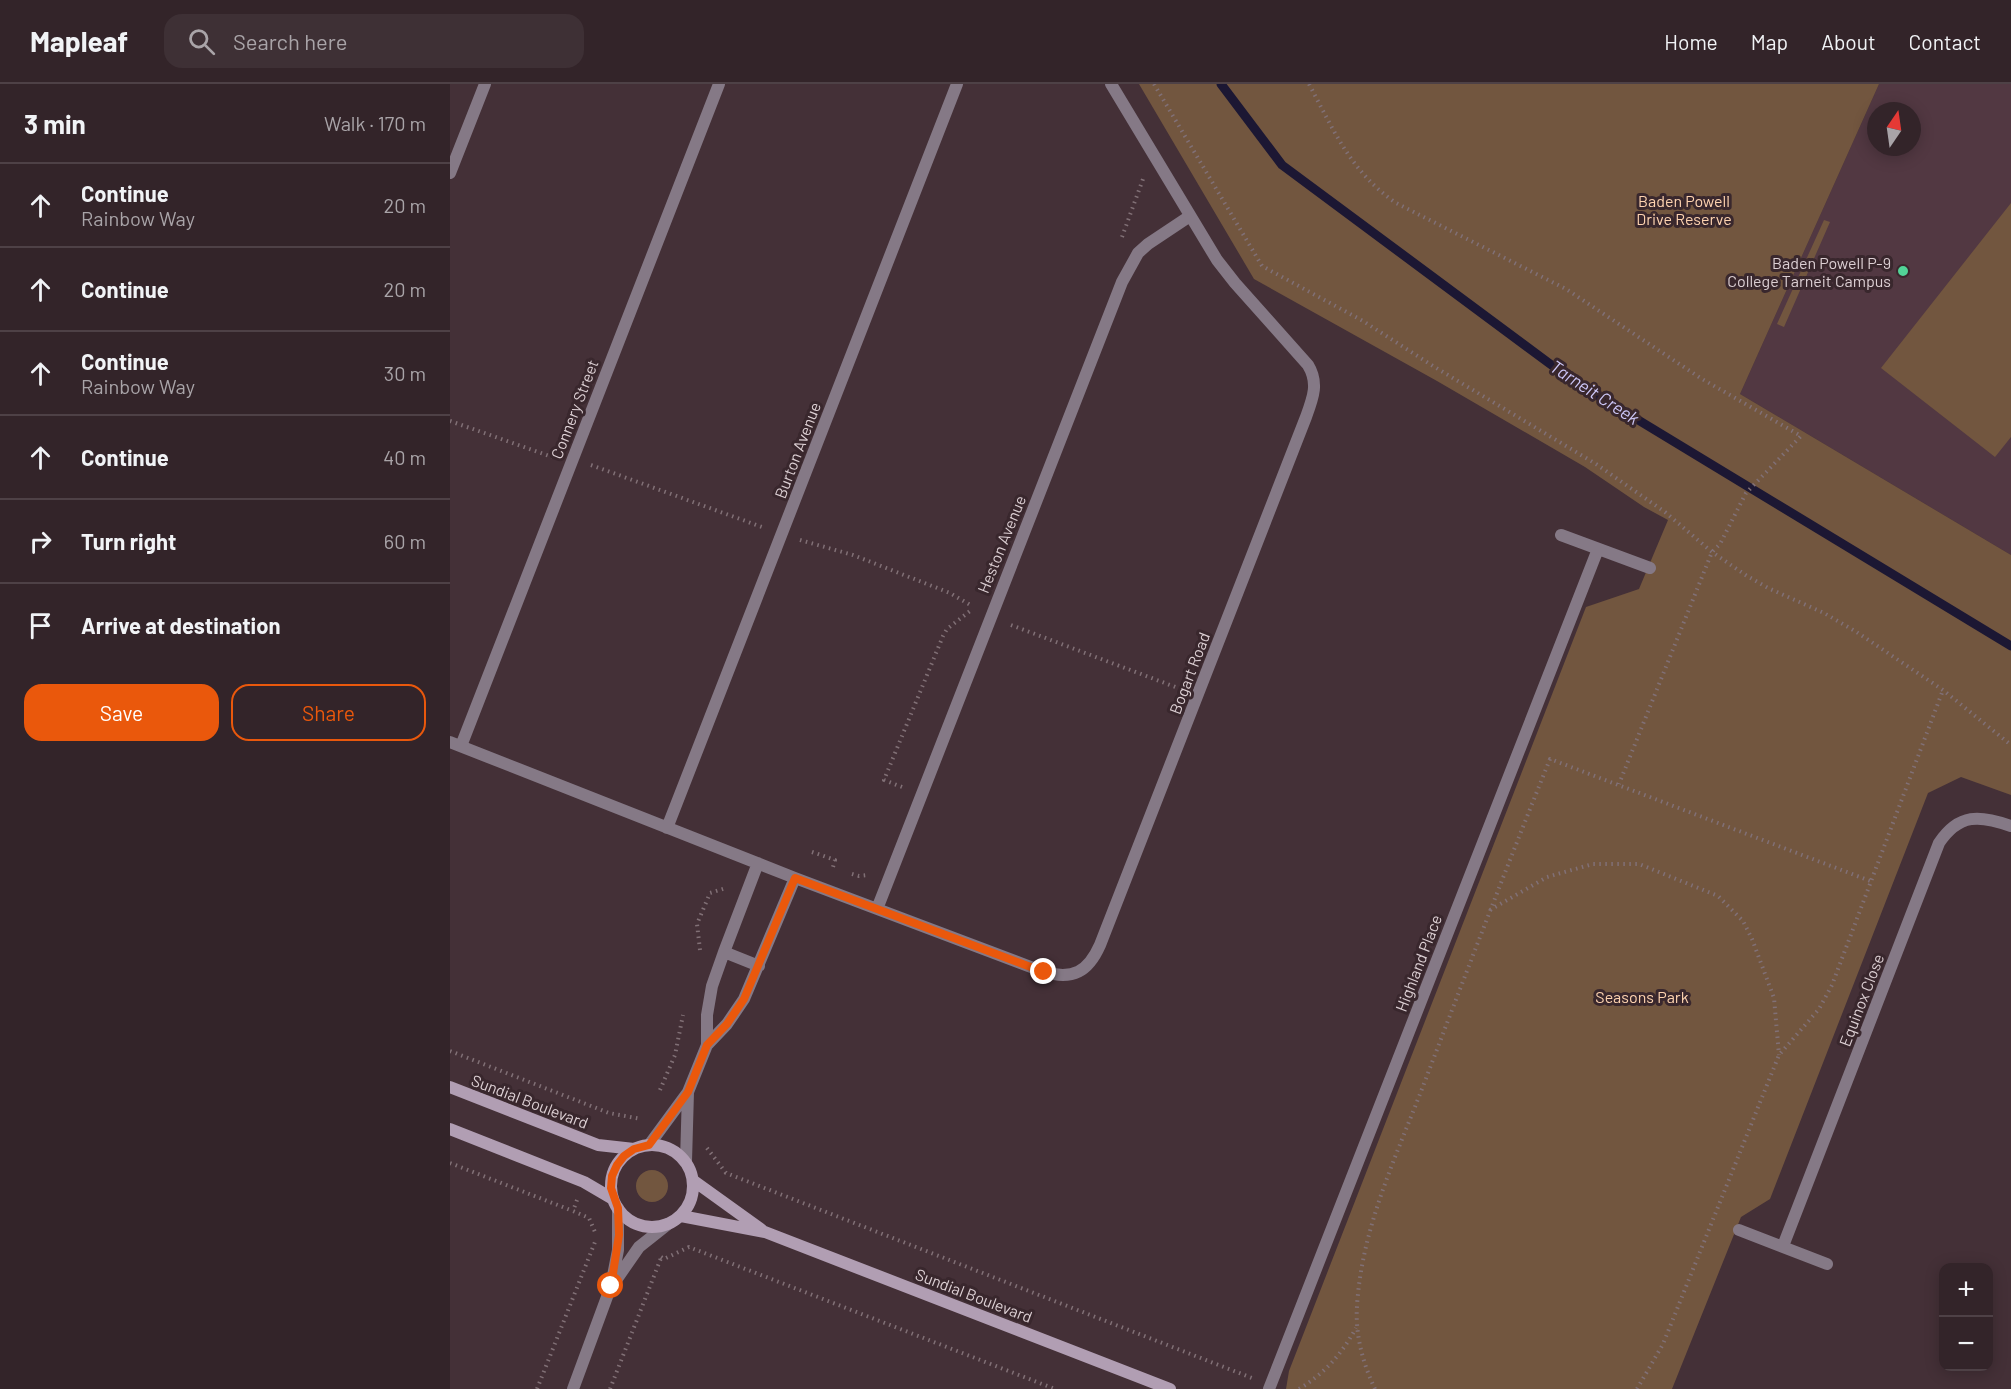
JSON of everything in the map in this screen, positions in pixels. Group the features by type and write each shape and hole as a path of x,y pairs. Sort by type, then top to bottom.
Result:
{"street":[{"path":"450,173 485,84"},
{"name":"Connery Street","path":"455,744 571,463 719,84"},
{"name":"Burton Avenue","path":"667,828 957,84"},
{"path":"1111,84 1190,216"},
{"name":"Bogart Road","path":"877,909 1057,976 1068,976 1087,967 1095,957 1315,389 1308,365 1235,283 1217,260 1190,216"},
{"name":"Heston Avenue","path":"877,909 989,617 1129,267 1138,253 1148,244 1190,216"},
{"path":"1561,535 1650,568"},
{"name":"Highland Place","path":"1270,1388 1598,549"},
{"path":"455,744 877,909"},
{"name":"Equinox Close","path":"1783,1246 1939,843 1947,832 1968,819 1985,819 2011,826"},
{"path":"649,1145 688,1092 707,1045 712,986 758,863"},
{"path":"707,1045 727,1024 744,999 795,878"},
{"path":"724,952 759,966"},
{"name":"Sundial Boulevard","path":"450,1087 598,1145 634,1149"},
{"path":"611,1286 639,1247 681,1216 693,1194 694,1182 686,1161 688,1092"},
{"path":"450,1129 584,1182 616,1204 627,1218 640,1225 654,1227 668,1224"},
{"path":"573,1389 611,1286 619,1235 616,1204 611,1188 612,1176 617,1165 634,1149 649,1145 663,1146 675,1151 686,1161"},
{"name":"Sundial Boulevard","path":"694,1182 765,1232"},
{"name":"Sundial Boulevard","path":"681,1216 765,1232 1170,1389"},
{"path":"1739,1230 1827,1264"}],"path":[{"path":"1155,84 1262,266 1363,321 1596,464 1665,512 1712,552 1768,588 1824,613 1855,631 1943,690 2011,745"},
{"path":"1309,84 1349,157 1377,190 1396,203 1566,289 1702,379 1801,436 1746,493 1720,544 1712,552 1619,784"},
{"path":"1120,241 1144,174"},
{"path":"450,421 544,455 571,463 597,466 781,535 853,555 950,593 976,609 965,613 947,629 943,636 884,780 906,789"},
{"path":"989,617 1198,696"},
{"path":"1637,1389 1663,1344 1779,1055 1819,1009 1832,986 1873,882 1943,690"},
{"path":"1376,1389 1363,1356 1356,1328 1359,1283 1370,1225 1489,910 1550,759 1873,882"},
{"path":"812,852 835,860 833,867 842,870"},
{"path":"1489,910 1547,877 1593,864 1639,864 1718,896 1743,921 1756,949 1774,998 1779,1055"},
{"path":"851,873 866,876 874,872"},
{"path":"698,955 701,947 697,924 710,893 729,888"},
{"path":"657,1095 675,1055 683,1014"},
{"path":"450,1051 609,1113 643,1120 648,1111"},
{"path":"598,1145 609,1113"},
{"path":"687,1134 703,1142 726,1173 1091,1314 1270,1388"},
{"path":"450,1163 589,1218 597,1237 537,1389"},
{"path":"573,1211 584,1182"},
{"path":"594,1231 619,1235"},
{"path":"639,1247 664,1259 689,1247 1055,1389"},
{"path":"610,1389 661,1257"},
{"path":"1299,1389 1320,1375 1336,1360 1356,1328"}],"shaded area":[{"name":"Baden Powell P-9 College Tarneit Campus","path":"1879,84 2011,84 2011,555 1740,394 1867,111 1867,156 1921,156 1921,102 1871,102"}],"green space":[{"path":"1139,84 1879,84 1871,102 1867,102 1867,111 1740,394 2011,555 2011,795 1961,777 1928,793 1770,1199 1741,1217 1672,1389 1286,1389 1289,1371 1586,607 1639,589 1668,520 1644,507 1585,467 1254,279"},
{"path":"2011,203 2011,437 1995,457 1881,368"},
{"path":"1824,220 1830,222 1784,327 1777,324"},
{"path":"652,1170 664,1174 668,1186 664,1198 652,1202 640,1198 636,1186 640,1174"}],"waterway":[{"name":"Tarneit Creek","path":"1221,84 1282,165 1569,378 2011,646"}],"place":[{"name":"Baden Powell P-9 College Tarneit Campus","path":"1903,271"}],"route":[{"path":"611,1286 619,1235 618,1208 611,1188 612,1176 624,1156 634,1149 649,1145 688,1092 707,1045 727,1024 744,999 795,878 1044,972"}],"park label":[{"name":"Baden Powell Drive Reserve","path":"1684,209"},
{"name":"Seasons Park","path":"1642,996"}]}
